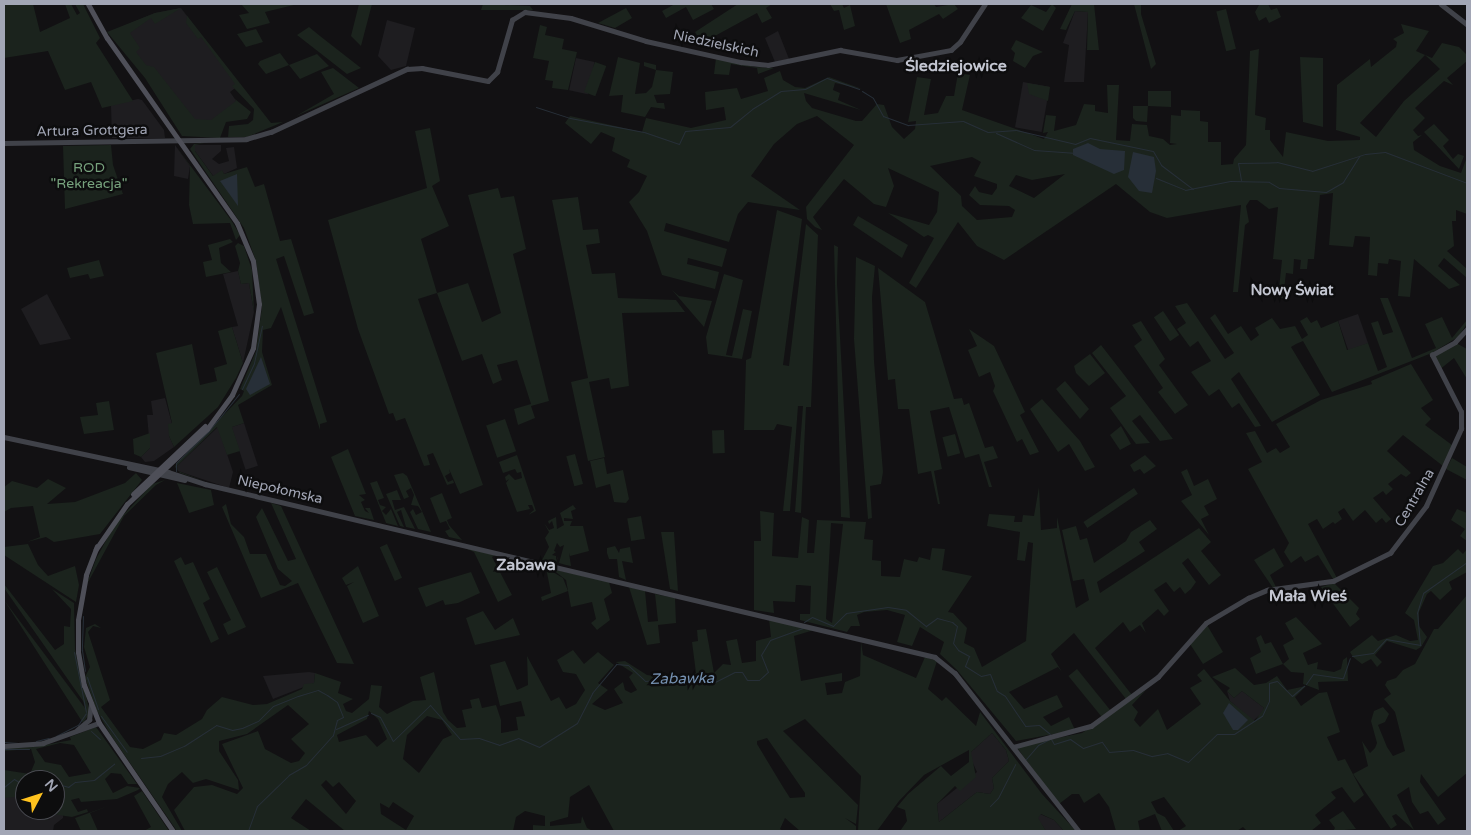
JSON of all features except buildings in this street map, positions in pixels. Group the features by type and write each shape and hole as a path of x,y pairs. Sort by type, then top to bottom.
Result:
{"main road":[{"path":"88,4 107,38 237,223 256,276 258,318 253,348 239,384 220,412 174,461 157,473"},
{"path":"173,831 99,723 91,704 80,662 78,620 86,575 96,549 120,512 220,412"}],"street":[{"name":"Niedzielskich","path":"493,78 510,23 525,12 571,18 646,40 741,62 768,65 840,50 897,60 951,50 960,42 985,4"},
{"path":"1441,4 1467,24"},
{"name":"Artura Grottgera","path":"4,143 180,142 256,137 407,69 422,68 483,82 493,78"},
{"name":"Centralna","path":"1013,747 1091,726 1158,677 1206,623 1257,594 1333,581 1381,560 1405,537 1427,505 1461,429 1461,412 1432,355 1455,342 1467,328"},
{"name":"Niepołomska","path":"4,437 126,465 157,473 167,478 195,482 935,657 956,673 1079,831"},
{"path":"174,461 172,469 178,476"},
{"name":"Niepołomska","path":"126,465 138,470 178,476 195,482"},
{"path":"138,470 144,476 147,483 167,478"},
{"path":"72,733 89,720 91,704"},
{"path":"4,746 43,743 99,723"}],"shaded area":[{"path":"181,8 239,85 230,92 237,102 208,123 192,121 147,73 116,29 155,13"},
{"path":"1075,11 1088,12 1084,82 1064,82 1069,45 1063,43"},
{"path":"387,20 415,28 406,66 391,70 378,56"},
{"path":"778,31 789,59 775,62 765,38"},
{"path":"576,58 595,62 588,94 569,90"},
{"path":"1023,82 1050,87 1042,132 1015,127"},
{"path":"138,99 142,100 164,130 165,138 112,138 111,105"},
{"path":"1088,143 1100,149 1125,151 1124,170 1114,174 1073,155 1073,149"},
{"path":"175,145 190,166 188,179 174,176"},
{"path":"195,145 221,145 221,151 212,159 219,164 229,161 226,148 234,147 237,168 224,174 222,171 214,177 195,151"},
{"path":"1133,152 1154,157 1156,171 1152,193 1139,191 1128,177"},
{"path":"237,174 238,206 220,181"},
{"path":"238,271 241,284 249,283 254,312 243,363 232,327 238,326 223,274"},
{"path":"47,294 71,339 40,345 21,309"},
{"path":"1358,314 1368,343 1348,350 1338,321"},
{"path":"261,357 270,384 250,395 246,389"},
{"path":"165,398 172,424 169,436 174,447 154,461 145,462 141,457 150,448 147,415 153,415 151,401"},
{"path":"244,423 258,466 246,470 232,427"},
{"path":"218,427 233,472 229,488 178,471 177,466"},
{"path":"315,673 314,683 273,699 263,676"},
{"path":"1227,691 1234,698 1242,691 1264,708 1262,713 1253,721 1230,701"},
{"path":"1229,703 1248,720 1238,730 1233,730 1223,713"},
{"path":"992,733 1006,750 1009,761 992,778 994,788 990,794 977,792 939,822 937,804 977,772 971,759 971,752"},
{"path":"9,795 15,795 15,820 60,820 54,825 53,831 4,831 4,798"},
{"path":"1040,814 1054,820 1064,831 1046,831 1037,818"}],"green space":[{"path":"4,4 33,4 40,32 70,18 65,4 71,4 77,15 80,13 75,4 83,4 100,38 96,43 133,101 102,108 91,82 65,90 48,51 4,58"},
{"path":"241,4 298,4 265,12 270,23 247,29 239,15 249,13"},
{"path":"359,4 372,4 361,46 351,36"},
{"path":"483,4 530,6 533,10 481,10"},
{"path":"675,4 711,4 714,9 693,20 686,7 666,18 662,11"},
{"path":"738,4 772,4 766,8 772,18 762,23 757,13 702,43 695,32"},
{"path":"830,4 842,4 844,8 850,5 855,26 844,30 839,10 834,11"},
{"path":"886,4 934,4 936,7 954,4 958,9 943,19 939,14 909,30 911,39 900,43"},
{"path":"1052,4 1056,8 1043,31 1021,18 1031,5 1046,12"},
{"path":"1072,4 1094,4 1099,50 1087,50 1088,12 1075,11 1066,30 1060,29"},
{"path":"1134,4 1141,4 1141,14 1156,64 1151,69"},
{"path":"1268,4 1271,10 1277,8 1281,17 1269,23 1266,17 1259,21 1255,12 1259,5"},
{"path":"181,8 271,123 283,122 247,137 228,137 229,126 248,124 253,120 254,109 232,86 235,84 201,37 198,39 186,23 187,16"},
{"path":"181,8 155,24 151,18 130,33 140,48 136,52 146,65 154,67 195,119 211,120 236,101 235,99 251,112 247,119 226,122 220,138 182,136 145,78 107,32 155,13"},
{"path":"626,8 632,18 615,28 598,23"},
{"path":"1226,9 1236,49 1226,51 1216,11"},
{"path":"1401,24 1429,31 1416,51 1432,58 1442,43 1459,47 1467,55 1467,61 1447,78 1453,85 1444,81 1415,108 1425,118 1413,130 1418,136 1422,135 1413,142 1414,150 1440,166 1461,173 1467,157 1467,214 1456,210 1456,221 1452,221 1454,246 1447,251 1467,269 1467,278 1444,258 1438,266 1460,285 1449,289 1414,259 1410,297 1398,296 1401,261 1389,259 1388,264 1378,263 1377,276 1368,275 1370,237 1355,236 1353,247 1329,245 1333,193 1320,195 1314,259 1308,259 1307,269 1300,269 1301,260 1294,259 1293,274 1286,273 1283,298 1278,298 1282,260 1273,259 1278,207 1269,209 1257,200 1250,200 1246,206 1249,222 1245,225 1238,292 1233,292 1241,205 1167,218 1150,212 1116,184 1004,260 977,246 958,222 916,288 909,283 934,238 928,235 924,237 888,213 929,225 937,212 939,192 888,168 894,186 886,207 874,204 844,179 813,217 822,230 815,227 807,219 806,207 854,145 817,116 797,124 774,144 751,176 800,210 748,202 738,214 729,242 666,223 664,231 727,249 722,267 688,258 687,264 719,272 715,289 662,275 647,231 629,202 639,192 647,176 627,167 630,160 612,151 615,138 601,132 591,144 565,123 570,116 642,132 646,118 691,128 726,120 724,107 706,110 705,92 737,88 741,99 768,91 764,78 780,71 783,80 795,87 805,88 829,77 862,89 835,83 833,90 840,93 838,100 861,110 804,93 806,101 812,108 856,121 862,121 877,104 884,105 892,127 904,139 915,129 916,121 908,122 917,77 931,79 924,115 938,113 946,96 954,96 958,73 970,75 962,110 1044,139 1048,132 1043,133 1046,115 1056,116 1054,131 1076,125 1084,104 1095,105 1095,111 1108,113 1107,85 1119,85 1116,140 1130,141 1132,124 1147,125 1149,136 1163,139 1170,145 1177,144 1170,143 1171,115 1181,116 1181,110 1200,111 1200,121 1208,122 1208,142 1221,142 1221,165 1233,164 1234,159 1246,145 1250,51 1259,49 1255,115 1266,118 1265,130 1270,130 1270,140 1283,157 1286,132 1328,141 1360,140 1360,137 1336,130 1337,85 1370,59 1371,67 1396,47 1397,42 1393,39 1404,33","holes":["1425,55 1440,69 1404,101 1376,137 1360,123","972,157 981,162 974,176 997,184 997,188 992,195 979,192 975,186 969,195 980,205 1009,206 1015,210 1012,217 977,220 962,206 961,196 930,166","1065,174 1034,198 1009,186 1016,175 1032,180"]},
{"path":"540,25 547,27 545,35 564,39 562,49 577,52 568,90 552,88 553,81 545,80 549,61 533,58"},
{"path":"309,27 361,68 347,74 297,35"},
{"path":"256,29 263,42 246,47 237,34"},
{"path":"1016,40 1043,52 1033,56 1025,68 1013,61 1015,53 1011,49"},
{"path":"280,53 289,65 266,74 258,64 260,61"},
{"path":"317,54 329,66 300,79 289,65"},
{"path":"618,57 640,63 635,94 646,93 652,87 656,70 673,72 670,94 654,95 657,103 664,103 665,109 651,107 645,117 621,112 623,95 609,96"},
{"path":"1300,57 1323,58 1323,127 1303,122"},
{"path":"716,58 755,67 774,68 758,74 757,68 731,64 729,75 714,74"},
{"path":"595,62 606,66 595,96 584,92"},
{"path":"644,62 656,65 656,70 644,66"},
{"path":"333,68 359,88 296,116 334,94 321,72"},
{"path":"1027,83 1050,87 1048,101 1029,94"},
{"path":"1148,91 1171,91 1171,107 1148,106"},
{"path":"1133,106 1148,106 1147,122 1136,121 1133,118"},
{"path":"1434,124 1449,140 1443,146 1453,159 1458,154 1464,156 1459,169 1424,132"},
{"path":"430,128 440,181 432,186 449,226 421,239 437,293 418,299 483,485 460,494 449,469 450,473 445,476 448,482 453,480 454,483 447,485 433,453 427,455 430,465 424,466 405,418 396,421 393,413 389,414 358,329 328,220 427,188 415,131"},
{"path":"205,143 195,145 195,151 213,176 222,170 224,174 247,167 255,187 264,184 280,241 291,239 314,313 304,316 284,256 276,259 327,422 320,424 320,430 281,307 271,328 263,330 262,352 272,385 238,405 244,423 232,427 240,451 227,455 217,427 177,466 178,470 175,467 176,464 242,396 244,391 240,389 256,351 262,307 256,261 244,228 190,149 194,144"},
{"name":"ROD \"Rekreacja\"","path":"111,145 113,165 123,194 65,209 63,146"},
{"path":"175,145 231,220 240,235 236,240 230,223 193,224 189,205 190,166"},
{"path":"498,188 501,198 514,196 526,249 513,254 549,401 531,406 535,418 518,425 514,409 531,404 517,360 497,365 502,380 493,384 482,354 462,361 437,293 468,283 482,322 501,313 468,195"},
{"path":"578,197 583,230 598,229 600,243 586,245 592,274 615,273 618,298 676,300 685,312 622,313 629,386 611,389 609,378 589,382 605,457 588,461 571,382 588,378 552,200"},
{"path":"777,210 802,219 783,365 789,366 806,224 818,235 811,407 806,407 801,513 795,512 803,406 798,406 790,511 783,511 792,427 777,424 774,430 744,430 746,360 751,358"},
{"path":"858,216 908,245 902,258 853,225"},
{"path":"230,239 233,242 219,248 221,263 231,272 206,277 203,262 212,260 208,245"},
{"path":"238,243 244,246 252,270 254,312 249,283 241,284 238,271 240,263 235,246"},
{"path":"834,245 838,247 837,283 850,518 841,517"},
{"path":"856,257 875,266 872,297 874,361 883,472 881,484 870,486 872,518 868,519 854,339"},
{"path":"99,260 104,276 90,279 88,274 70,278 67,268"},
{"path":"878,268 925,302 954,399 962,398 964,405 969,403 985,448 993,446 998,458 984,462 992,487 989,487 979,454 965,458 949,407 930,411 942,469 934,471 940,504 938,504 931,471 918,474 909,409 898,409 895,379 888,380"},
{"path":"724,274 743,280 726,355 732,356 743,309 752,311 742,359 708,354 706,337"},
{"path":"672,290 679,296 712,301 704,327"},
{"path":"1380,298 1388,298 1412,358 1436,348 1425,324 1442,317 1452,338 1467,320 1467,324 1458,337 1432,353 1332,392 1303,341 1296,344 1291,347 1320,395 1272,422 1239,372 1231,379 1261,426 1255,427 1239,403 1232,408 1219,389 1209,396 1191,372 1211,361 1198,341 1190,347 1177,329 1186,323 1175,306 1187,303 1225,359 1234,353 1210,318 1215,314 1228,334 1241,326 1251,341 1259,335 1255,328 1272,318 1280,329 1295,326 1302,339 1308,335 1300,321 1307,317 1311,323 1317,320 1321,328 1338,321 1347,350 1368,343 1378,371 1387,367 1371,323 1378,321 1383,335 1393,332"},
{"path":"1163,311 1179,335 1170,341 1154,317"},
{"path":"1141,321 1165,359 1159,365 1188,405 1175,414 1158,392 1163,388 1134,346 1142,340 1132,325"},
{"path":"232,327 243,363 236,378 218,407 174,447 169,436 168,424 172,423 156,353 192,344 200,385 217,381 214,368 227,364 218,331"},
{"path":"969,329 994,346 1025,412 1020,415 1039,452 1030,455 1022,439 1017,442 993,391 995,386 990,372 979,377 968,350 977,346"},
{"path":"1456,343 1467,349 1467,379 1454,358 1439,370 1434,356"},
{"path":"1101,345 1173,439 1160,441 1140,415 1132,421 1150,443 1136,444 1110,408 1126,396 1092,353"},
{"path":"1090,354 1105,373 1089,386 1076,373 1074,366"},
{"path":"1411,364 1433,400 1421,408 1431,419 1425,425 1452,445 1443,466 1403,435 1387,451 1411,473 1406,477 1401,474 1388,484 1393,489 1386,495 1383,491 1373,498 1391,519 1386,523 1382,518 1376,523 1365,510 1353,521 1344,508 1338,512 1342,519 1335,524 1333,522 1323,529 1317,519 1308,524 1337,578 1333,579 1318,555 1305,562 1301,556 1291,563 1284,552 1289,543 1248,469 1262,462 1246,433 1255,431 1267,453 1276,448 1280,453 1290,447 1276,424 1321,400 1372,384 1371,381"},
{"path":"1065,381 1089,409 1080,419 1056,389"},
{"path":"1042,399 1080,441 1095,467 1085,471 1069,444 1058,452 1030,409"},
{"path":"109,401 114,430 84,434 80,417 98,415 96,403"},
{"path":"505,419 516,451 497,458 486,426"},
{"path":"1121,426 1131,444 1120,450 1110,435"},
{"path":"712,430 724,430 725,453 713,453"},
{"path":"150,433 150,448 141,457 134,454 133,439"},
{"path":"955,434 960,453 948,457 942,437"},
{"path":"348,449 366,494 359,495 365,500 361,502 365,511 369,513 365,508 370,508 374,520 355,516 331,457"},
{"path":"575,454 583,484 574,486 566,456"},
{"path":"517,455 536,511 528,515 534,510 532,505 528,505 530,509 517,512 506,483 509,479 506,481 505,477 509,474 515,480 522,478 521,472 517,473 515,469 503,473 499,462"},
{"path":"1145,455 1156,466 1144,474 1140,469 1134,472 1130,465"},
{"path":"604,458 607,474 623,470 629,499 626,503 614,502 610,484 596,488 590,461"},
{"path":"1452,458 1467,467 1467,480 1446,469"},
{"path":"1187,469 1194,486 1208,479 1217,499 1204,506 1209,515 1201,519 1209,535 1181,501 1192,495 1181,472"},
{"path":"178,471 204,481 180,473"},
{"path":"136,473 142,480 100,534 54,542 46,537 27,542 40,537 33,506 11,508 4,512 4,487 12,481 37,488 48,479 66,488 47,504 75,502 125,483"},
{"path":"403,473 407,476 431,532 418,529 410,512 413,509 416,515 422,512 418,506 411,505 414,495 411,488 406,491 409,497 404,499 394,475"},
{"path":"165,480 156,485 124,516 86,586 96,559 115,524 152,484"},
{"path":"377,481 384,498 378,500 380,505 386,507 382,511 386,515 391,509 398,526 386,523 370,483"},
{"path":"177,483 211,490 214,505 189,513"},
{"path":"1039,487 1041,530 1057,528 1057,517 1076,608 1089,600 1084,579 1073,581 1062,530 1076,526 1080,540 1087,538 1094,563 1126,541 1131,532 1150,520 1157,529 1139,542 1145,551 1097,582 1100,593 1199,528 1211,542 1201,551 1221,575 1209,585 1188,558 1182,563 1196,582 1191,589 1185,594 1180,587 1174,592 1166,582 1154,590 1169,611 1164,616 1158,609 1142,623 1146,633 1140,625 1130,632 1123,622 1095,648 1132,695 1126,699 1074,633 1051,654 1062,672 1058,667 1009,692 1024,709 1057,695 1063,707 1043,717 1051,726 1069,717 1075,730 1016,741 957,670 940,654 944,642 920,627 912,646 897,642 905,615 887,610 864,612 857,615 860,626 851,626 847,632 800,620 800,614 810,614 811,586 799,585 796,585 795,602 773,601 774,613 754,610 754,541 761,541 760,511 774,513 772,556 798,558 802,517 809,520 807,553 814,553 817,520 866,522 864,539 873,540 872,560 881,561 881,576 900,577 904,559 917,562 919,557 930,560 932,548 945,549 942,570 972,576 948,612 953,613 967,628 964,643 974,648 982,667 1026,641 1033,543 1028,542 1025,561 1017,560 1020,532 987,526 989,514 1015,516 1014,522 1022,522 1023,515 1034,516","holes":["831,523 843,524 832,623 826,619"]},
{"path":"1134,488 1138,494 1087,528 1083,522"},
{"path":"397,490 401,500 392,500 395,510 404,507 415,529 406,527 401,510 397,512 404,527 400,526 386,494"},
{"path":"442,493 452,518 447,520 449,525 462,540 449,537 445,531 450,529 446,521 440,523 430,498"},
{"path":"271,503 281,506 354,664 337,663 298,583 261,598 222,507 226,504 231,524 244,537 250,554 266,554 280,585 285,586 292,581 278,569 256,517 262,508 288,561 296,559"},
{"path":"573,505 576,509 571,511 573,519 564,518 564,521 572,521 570,526 583,526 589,551 570,556 569,553 571,566 566,565 559,563 564,545 560,547 557,543 554,551 556,552 552,555 556,556 556,561 558,556 556,564 542,560 549,547 545,538 549,532 544,523 549,530 554,528 552,521 549,524 548,521 556,517 557,529 564,525 560,513"},
{"path":"1457,509 1467,513 1467,541 1460,536 1465,529 1451,520"},
{"path":"641,516 645,539 631,541 627,518"},
{"path":"661,532 674,532 678,591 670,589"},
{"path":"28,544 38,565 48,576 75,566 79,585 76,602 4,555 4,547"},
{"path":"387,544 402,578 395,581 380,547"},
{"path":"615,546 619,553 620,549 630,547 633,563 622,561 626,580 619,577 617,559 609,559 607,553 607,548"},
{"path":"465,548 495,555 492,557 512,595 498,602 474,552"},
{"path":"1274,548 1284,566 1270,575 1276,587 1273,588 1254,560"},
{"path":"1458,549 1463,554 1467,549 1467,572 1449,582 1452,589 1440,600 1431,591 1427,594 1419,612 1419,626 1427,637 1421,647 1416,650 1387,641 1375,655 1382,662 1377,667 1371,659 1362,664 1353,657 1350,652 1372,635 1378,641 1396,635 1410,641 1418,640 1414,620 1405,613 1433,566 1443,563"},
{"path":"181,557 185,565 193,562 210,599 203,603 219,639 211,643 174,561"},
{"path":"358,566 379,616 363,623 347,586 354,582 346,585 342,578"},
{"path":"217,567 246,627 228,635 223,624 231,620 207,572"},
{"path":"546,568 563,578 568,591 542,601 541,597 551,593"},
{"path":"552,569 609,582 612,593 604,599 610,620 597,630 591,623 596,619 592,602 571,607 566,580"},
{"path":"471,572 480,593 458,603 445,605 443,600 426,607 418,588"},
{"path":"1334,583 1359,608 1356,614 1360,619 1350,627 1321,587"},
{"path":"4,584 55,650 64,644 64,626 70,627 71,609 52,589 74,603 75,650 90,713 83,723 4,600 85,708 83,701 4,588"},
{"path":"629,587 645,591 648,622 658,621 655,594 675,598 676,623 658,625 660,643 647,645"},
{"path":"1467,595 1467,773 1438,797 1421,774 1420,782 1446,819 1438,825 1428,811 1420,814 1412,802 1409,787 1397,795 1414,830 1396,814 1392,816 1397,825 1391,829 1353,774 1368,766 1362,741 1370,753 1375,748 1377,743 1371,721 1374,711 1383,707 1389,714 1385,722 1378,725 1387,747 1393,756 1405,751 1395,712 1384,699 1391,694 1385,685 1387,681 1396,678 1403,670 1415,664 1434,629 1438,629"},
{"path":"483,611 495,630 513,618 520,635 475,645 466,618"},
{"path":"1296,617 1322,644 1303,653 1308,665 1318,662 1317,669 1334,672 1341,669 1343,660 1347,657 1348,681 1318,682 1319,690 1303,684 1304,673 1291,672 1283,664 1289,659 1283,645 1294,639 1285,623"},
{"path":"769,619 814,630 794,636 801,681 842,673 842,681 825,683 827,695 842,693 845,682 860,676 861,642 863,655 916,678 925,657 937,661 928,689 942,701 946,697 976,726 980,712 950,672 1042,794 1076,831 1064,831 1054,820 1041,814 1038,818 1046,831 900,831 907,821 905,810 897,807 908,794 941,766 951,776 969,762 969,750 924,775 899,801 877,831 858,831 861,776 805,719 783,731 858,805 856,824 845,818 856,826 856,831 800,831 785,818 780,829 783,831 614,831 589,785 570,797 568,817 550,822 550,826 581,823 582,816 587,828 593,831 533,831 533,825 545,826 545,816 525,811 516,817 513,831 345,831 306,799 291,818 311,831 185,831 174,810 194,787 212,785 237,794 243,788 222,744 258,731 265,749 291,763 299,761 305,753 291,739 309,724 288,705 247,734 219,741 219,751 238,780 239,790 206,779 193,783 182,772 168,784 162,797 182,831 177,831 110,734 96,709 85,677 90,667 84,647 86,628 95,624 101,628 93,626 88,632 110,700 101,707 130,747 143,749 161,740 164,733 176,735 202,719 207,710 222,697 253,705 267,704 302,689 304,684 314,683 315,673 341,682 338,693 353,699 343,704 346,711 352,713 369,699 371,685 382,686 379,707 387,714 413,701 426,700 420,677 434,672 443,712 448,720 457,728 466,727 462,710 472,708 470,700 479,698 482,708 496,705 501,720 501,733 518,730 516,717 525,716 521,701 500,706 490,665 505,661 517,690 528,685 527,656 551,701 559,697 566,709 576,704 585,690 576,674 563,672 557,660 573,650 584,664 598,652 614,665 598,683 608,690 592,704 605,710 623,703 614,689 623,682 625,690 631,693 637,690 629,677 633,673 616,662 625,661 647,675 670,678 696,673 692,642 698,641 697,630 706,629 714,673 723,664 731,665 726,641 737,639 742,663 756,661 756,641 771,637","holes":["369,711 378,719 387,739 377,747 366,735 339,742 337,735 367,719","427,716 442,720 452,735 443,739 419,773 403,759 407,735","992,733 1006,750 1009,761 992,778 994,788 990,794 977,792 939,822 937,804 955,786 960,791 976,777 971,752","767,738 805,793 805,797 790,798 757,744 757,741","326,780 333,787 339,782 356,801 346,814 321,785","393,802 414,816 406,830 381,814 380,803 389,808"]},
{"path":"1207,625 1223,652 1203,664 1190,644"},
{"path":"1261,635 1265,644 1271,642 1283,664 1256,674 1250,658 1261,652 1256,638"},
{"path":"1235,668 1254,685 1266,683 1277,676 1287,690 1306,686 1295,697 1301,706 1319,693 1327,692 1340,732 1327,737 1338,761 1345,759 1364,795 1354,803 1342,787 1331,792 1336,798 1315,815 1321,823 1311,831 1247,831 1243,827 1237,831 1178,831 1186,826 1164,797 1151,802 1157,813 1165,817 1174,831 1162,831 1155,814 1138,821 1140,831 1116,831 1109,807 1099,793 1084,803 1079,794 1072,794 1059,804 1018,749 1019,746 1082,733 1146,690 1132,705 1138,712 1134,720 1140,727 1158,709 1167,730 1201,704 1190,688 1202,681 1197,675 1204,669 1230,701 1255,721 1264,708 1242,691 1234,698 1227,691 1230,688 1212,677"},
{"path":"1077,669 1110,710 1102,717 1068,676"},
{"path":"96,727 137,784 128,784 121,774 111,773 105,779 113,793 127,786 140,788 117,799 81,802 79,798 71,800 78,812 87,809 88,812 72,817 65,816 65,771 69,777 91,773 74,745 60,743 36,749 45,762 61,765 64,770 32,770 35,762 31,749 4,751 4,748 34,747 71,740 70,737"},
{"path":"4,770 15,772 15,797 4,798"},
{"path":"142,791 169,831 144,831 151,827 134,796"},
{"path":"111,805 90,813 98,831 81,831 75,818"},
{"path":"1343,811 1356,829 1333,831 1335,828 1329,820"}],"waterway":[{"path":"536,107 570,118 644,132 679,144 685,131 730,127 752,109 781,91 805,89 827,78 859,89"},
{"path":"862,91 873,98 883,116 908,125 963,121 988,132 1016,130 1075,144 1090,138 1153,151 1161,165 1193,189"},
{"path":"996,133 1034,150 1073,153"},
{"path":"1241,180 1238,163 1277,162 1312,171 1365,154 1385,152 1467,183"},
{"path":"1156,178 1185,190 1230,181 1269,182 1279,188 1326,192 1343,182 1359,156"},
{"path":"242,389 254,363 262,326"},
{"path":"176,471 176,463 208,432 239,394"},
{"name":"Zabawka","path":"1352,656 1373,653 1386,639 1420,645 1417,613 1423,593 1467,562"},
{"name":"Zabawka","path":"804,622 812,617 833,626 846,613 888,607 906,610 926,626 937,618 952,622 957,626 953,643 958,650 969,656 965,666 981,676 990,674 997,691 1005,696 1025,726 1039,725 1050,734"},
{"path":"83,616 82,650 85,671"},
{"name":"Zabawka","path":"371,713 380,717 393,741 430,705 460,739 479,738 499,745 518,738 539,747 577,723 592,693 616,664 628,665 645,681 694,676 715,682 735,672 742,672 747,680 759,680 768,672 761,655 770,640 803,628"},
{"path":"74,652 86,712"},
{"name":"Zabawka","path":"1306,684 1313,674 1343,678 1350,658"},
{"path":"87,677 98,709"},
{"name":"Zabawka","path":"1051,739 1054,744 1070,739 1083,748 1102,742 1109,752 1133,750 1152,756 1167,753 1188,762 1217,734 1234,734 1262,716 1269,701 1269,683 1277,681 1292,696 1304,686"},
{"name":"Zabawka","path":"141,758 160,756 184,746 216,725 232,730 242,728 258,721 273,706 298,696 318,690 327,695 337,702 343,717 337,720 333,735 306,765 289,775 257,806 248,831"},
{"path":"56,736 78,725 86,713"},
{"name":"Zabawka","path":"336,729 368,715"},
{"path":"101,716 127,752"},
{"path":"91,731 100,739"},
{"path":"36,741 49,738"},
{"path":"1026,759 1038,745 1050,739"},
{"path":"4,742 18,743"},
{"path":"4,749 29,749"},
{"name":"Zabawka","path":"65,786 68,787 75,782 94,780 114,764"},
{"path":"990,806 998,798 1015,764"},
{"name":"Zabawka","path":"4,787 15,780"}],"district":[{"name":"Śledziejowice","path":"956,66"},
{"name":"Nowy Świat","path":"1292,291"},
{"name":"Zabawa","path":"526,565"},
{"name":"Mała Wieś","path":"1308,596"}]}
